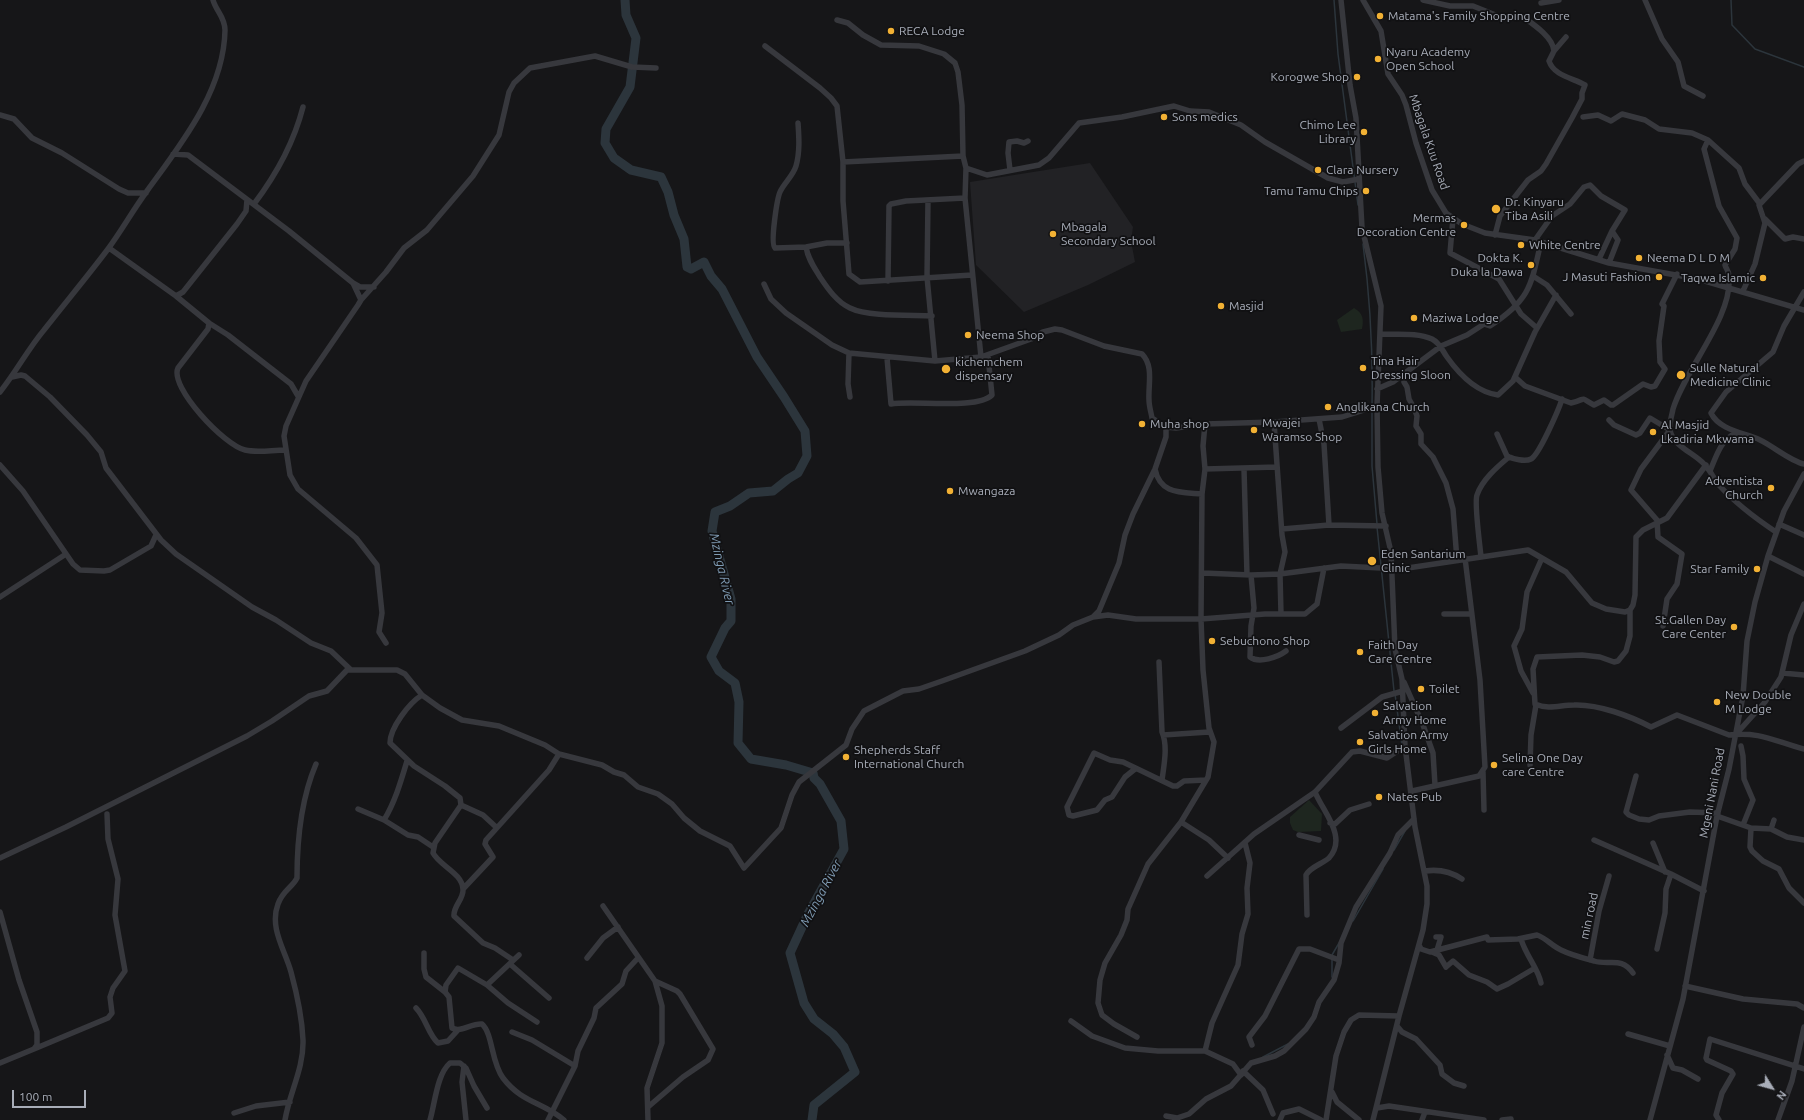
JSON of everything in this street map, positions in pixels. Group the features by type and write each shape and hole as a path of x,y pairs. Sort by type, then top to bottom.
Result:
{"street":[{"path":"0,392 43,331 109,248 182,143 194,123 213,84 223,53 225,29 224,18 216,9 213,0"},
{"path":"1341,0 1350,85 1356,118 1362,228 1381,306 1377,389 1378,467 1382,513 1390,546 1396,649 1403,691 1405,746 1412,791 1414,820 1425,871 1427,904 1423,930 1399,1016 1373,1120"},
{"name":"Mbagala Kuu Road","path":"1363,0 1381,31 1388,74 1402,95 1408,110 1416,143 1432,190 1446,213 1453,218 1469,228 1495,235 1535,240 1609,263 1677,274 1743,291 1804,310"},
{"path":"1423,0 1450,6 1473,6 1503,18 1523,17 1547,37 1554,46 1554,51"},
{"path":"1541,4 1559,0"},
{"path":"1646,0 1662,39 1678,62 1684,86 1703,96"},
{"path":"838,20 848,23 863,35 881,45 919,46 944,54 952,59 958,72 961,88 963,156 966,168 965,198 981,357"},
{"path":"1495,235 1497,222 1500,216 1528,180 1544,167 1582,98 1582,92 1585,85 1562,75 1550,66 1548,61 1566,37"},
{"path":"765,46 805,76 834,102 838,110 843,162 843,201 849,274 860,282 972,275"},
{"path":"386,644 380,632 382,613 377,565 356,538 298,489 290,475 284,436 286,426 298,396 361,300 374,287 404,248 427,230 473,176 500,135 510,92 514,83 530,68 595,56 632,66 656,68"},
{"path":"966,168 987,175 1039,165 1049,158 1083,122 1122,118 1174,106 1190,111 1209,112 1241,125 1265,142 1328,178 1343,182 1359,179"},
{"path":"176,296 183,292 246,209 255,205 286,154 297,129 303,107"},
{"path":"1583,117 1598,115 1612,121 1622,114 1645,120 1659,129 1692,133 1708,140 1739,168 1745,184 1760,204 1765,219 1785,240 1793,236 1804,239"},
{"path":"0,115 14,119 32,138 62,153 120,189 128,193 146,193"},
{"path":"798,123 797,161 795,168 780,192 772,235 772,244 775,248 806,247 827,243 847,243"},
{"path":"1663,626 1667,599 1676,585 1682,556 1681,552 1658,537 1656,533 1658,524 1657,520 1633,495 1631,489 1641,469 1670,430 1671,419 1679,393 1725,305 1729,288 1729,272 1725,265 1735,249 1737,238 1736,234 1722,214 1710,176 1709,163 1704,149 1708,140"},
{"path":"1010,170 1008,153 1009,142 1024,143 1028,141"},
{"path":"182,143 188,155 255,205 353,283 360,287 374,287"},
{"path":"173,154 188,155"},
{"path":"843,162 963,156"},
{"path":"1760,204 1798,164 1804,161"},
{"path":"1535,240 1552,216 1570,204 1588,185 1601,196 1625,209 1623,215 1612,231 1599,259"},
{"path":"888,281 889,206 894,203 965,198"},
{"path":"246,209 247,200"},
{"path":"928,200 927,277 932,316 935,361"},
{"path":"1453,218 1450,253 1499,279 1505,286 1516,307 1537,328"},
{"path":"1743,291 1759,252 1765,219"},
{"path":"1609,263 1618,240 1612,231"},
{"path":"1377,389 1393,382 1441,346 1467,335 1482,324 1490,326 1516,307 1527,293 1533,276 1541,242"},
{"path":"806,247 807,257 828,288 838,300 850,308 866,312 932,316"},
{"path":"109,248 176,296 209,323 228,335 291,384 298,396"},
{"path":"1515,377 1526,386 1570,403 1580,398 1585,398 1594,405 1605,400 1612,405 1642,384 1651,387 1656,385 1665,369 1660,362 1659,341 1664,306 1662,304 1677,274"},
{"path":"1533,276 1544,282 1571,314"},
{"path":"353,283 361,300"},
{"path":"764,284 771,299 786,313 832,345 849,353 886,358 935,361 981,357 988,356 1031,339 1043,332 1055,329 1062,330 1104,346 1142,354 1146,359 1150,372 1149,400 1152,418 1166,427 1176,428 1205,424 1274,422 1342,417 1377,406"},
{"path":"1804,292 1794,308 1773,352 1735,384 1711,412 1716,419 1737,433 1760,440 1804,464"},
{"path":"1380,334 1426,336 1441,346 1447,358 1469,382 1499,394 1511,384 1537,328 1556,295"},
{"path":"209,323 208,329 178,368 176,375 179,384 212,427 242,449 285,450"},
{"path":"849,353 848,384 850,397"},
{"path":"886,358 891,404 965,403 989,398 992,395 988,356"},
{"path":"12,377 21,375 25,376 78,424 101,452 106,468 156,535 185,560 252,607 276,620 310,644 330,651 350,669"},
{"path":"1404,382 1407,387 1409,399 1414,408 1416,426 1421,434 1421,444 1432,457 1446,483 1453,509 1457,560"},
{"path":"1496,434 1506,455 1509,457 1526,460 1536,455 1547,430 1555,420 1562,399"},
{"path":"1609,420 1614,425 1636,435 1640,433 1650,418 1670,430 1679,443 1706,465 1718,483 1742,508 1776,532"},
{"path":"1319,419 1324,444 1329,525"},
{"path":"1274,422 1285,552 1280,574 1281,614"},
{"path":"1137,1036 1114,1024 1102,1015 1098,1003 1100,980 1105,963 1121,935 1127,920 1128,909 1148,864 1181,822 1206,780 1211,769 1214,742 1210,732 1203,670 1201,619 1203,573 1202,494 1205,469 1203,446 1205,424"},
{"path":"1092,617 1102,606 1119,564 1125,535 1156,469 1166,437 1166,427"},
{"path":"1710,471 1720,447 1728,437 1737,433"},
{"path":"1481,557 1476,504 1477,494 1488,477 1509,457"},
{"path":"0,465 23,491 73,564 80,570 104,571 113,569 151,546 156,535"},
{"path":"1530,765 1531,735 1536,704 1534,695 1533,669 1537,657 1582,655 1600,657 1614,662 1621,659 1626,651 1630,636 1630,610 1635,595 1636,537 1643,530 1658,524 1667,518 1706,465"},
{"path":"1205,469 1277,467"},
{"path":"1156,469 1158,480 1167,489 1202,494"},
{"path":"1244,469 1249,575 1254,608 1252,615 1250,657 1254,659 1263,659 1277,656 1286,651"},
{"name":"Mgeni Nani Road","path":"1650,1120 1679,1016 1718,815 1736,734 1745,683 1747,641 1755,602 1768,556 1784,510 1804,474"},
{"path":"1779,524 1803,535"},
{"path":"1282,529 1329,525 1386,526"},
{"path":"1203,573 1249,575 1280,574 1341,566 1392,570 1465,558 1530,550 1566,572 1592,603 1606,609 1619,612 1630,610"},
{"path":"0,597 66,554"},
{"path":"1768,556 1804,574"},
{"path":"1465,558 1480,680 1485,767 1483,772 1484,810"},
{"path":"1534,695 1521,671 1514,646 1522,629 1527,592 1542,558"},
{"path":"0,858 66,827 247,736 309,696 327,691 343,674 350,669 397,670 405,674 422,695 440,708 462,720 499,726 545,745 559,754 602,765 614,772 624,775 638,787 658,794 672,804 684,818 700,831 730,846 744,868 782,828 792,795 799,782 846,746 852,728 864,711 903,691 919,689 1025,651 1059,635 1073,625 1092,617 1108,615 1136,619 1201,619 1252,615 1305,614 1315,607 1320,595 1324,568"},
{"path":"1736,734 1765,702 1782,673 1791,635 1804,604"},
{"path":"1444,614 1471,614"},
{"path":"1159,662 1163,735 1165,739 1162,780"},
{"path":"1782,673 1804,675"},
{"path":"1402,680 1423,725 1433,753 1436,786"},
{"path":"1341,728 1385,696 1403,691"},
{"path":"422,695 409,705 397,722 390,743 407,761 445,786 460,798 461,805 443,828 434,847 434,856 462,883 463,889"},
{"path":"1536,704 1553,708 1574,705 1588,707 1625,715 1651,727 1677,714 1724,733 1766,736 1804,749"},
{"path":"1163,735 1210,732"},
{"path":"1207,876 1254,834 1315,792 1352,752 1360,751 1387,758 1405,746"},
{"path":"1741,746 1744,779 1753,800 1743,825"},
{"path":"1135,769 1124,777 1112,797 1105,800 1098,810 1073,816 1069,815 1067,807 1094,753 1110,760 1123,762 1135,769 1152,774 1177,786 1184,781 1206,780"},
{"path":"549,998 495,948 484,943 454,916 463,889 491,861 493,857 485,844 486,840 496,827 514,811 550,770 559,754"},
{"path":"384,820 391,808 392,800 407,761"},
{"path":"285,1120 299,1072 303,1046 301,1014 290,969 284,955 277,929 276,912 283,894 297,878 298,849 304,794 316,764"},
{"path":"1412,791 1465,780 1479,776 1483,772"},
{"path":"1636,776 1626,812 1628,815 1639,819 1649,820 1659,816 1707,811 1751,828 1771,829 1787,837 1804,840"},
{"path":"1307,915 1306,875 1308,872 1324,862 1335,848 1336,836 1315,792"},
{"path":"1330,823 1335,824 1350,810 1369,804"},
{"path":"461,805 483,815 496,827"},
{"path":"358,809 384,820 408,835 418,837 434,847"},
{"path":"0,1063 108,1018 112,1013 110,997 113,988 125,971 115,915 118,879 108,839 107,814"},
{"path":"1166,1116 1177,1118 1188,1114 1206,1099 1231,1086 1252,1062 1279,1054 1306,1029 1314,1017 1319,1002 1332,984 1339,960 1341,943 1360,901 1390,853 1398,835 1414,820"},
{"path":"1771,829 1774,820"},
{"path":"1181,822 1209,840 1228,858"},
{"path":"1751,828 1750,847 1752,851 1763,861 1779,869 1789,888 1804,903"},
{"path":"1298,835 1319,840"},
{"path":"1594,840 1704,891"},
{"path":"1205,1051 1212,1022 1238,965 1242,934 1248,914 1247,888 1250,863 1245,843"},
{"path":"1653,843 1668,873 1664,913 1657,949"},
{"path":"1425,871 1438,870 1449,872 1462,879"},
{"name":"min road","path":"1590,960 1599,911 1610,876"},
{"path":"602,906 655,981 662,1006 662,1043 647,1088 648,1120"},
{"path":"0,912 19,980 37,1032 37,1045 34,1049"},
{"path":"587,958 603,938 618,928"},
{"name":"min road","path":"1430,952 1480,938 1487,937 1488,940 1521,939 1530,936 1539,936 1560,950 1602,963 1620,963 1628,966 1633,973"},
{"path":"1436,937 1441,937 1437,950"},
{"path":"1521,939 1524,951 1539,973 1541,983"},
{"path":"1419,945 1421,949 1439,955 1446,967 1453,961 1469,975 1485,981 1497,988 1508,984 1535,968"},
{"path":"1252,1045 1249,1037 1265,1016 1299,949 1310,949 1339,960"},
{"path":"424,953 424,969 426,977 445,992 450,1001 451,1027 458,1030"},
{"path":"488,985 519,954"},
{"path":"548,1120 574,1066 578,1051 594,1018 596,1008 622,984 626,971 638,958"},
{"path":"445,992 446,985 458,968 488,985 508,1002 537,1022"},
{"path":"648,1107 683,1077 708,1060 713,1049 680,994 677,991 655,981"},
{"path":"1685,986 1744,999 1797,1004 1804,1008"},
{"path":"416,1008 422,1014 438,1043 448,1041 458,1030 475,1024 482,1024 489,1035 494,1059 502,1077 519,1095 552,1111 564,1120"},
{"path":"1280,1120 1283,1113 1296,1109 1324,1119 1332,1092 1336,1056 1344,1032 1353,1018 1359,1015 1399,1016"},
{"path":"1071,1021 1092,1036 1125,1048 1154,1051 1205,1051 1233,1064 1263,1090 1273,1114"},
{"path":"1397,1026 1402,1032 1413,1037 1419,1042 1440,1065 1442,1074 1454,1083 1464,1086"},
{"path":"1778,1120 1792,1081 1804,1027"},
{"path":"512,1032 532,1040 574,1066"},
{"path":"1628,1034 1670,1046"},
{"path":"1719,1120 1716,1115 1722,1093 1733,1074 1707,1060 1706,1058 1710,1039 1804,1069"},
{"path":"1667,1055 1673,1068 1682,1070 1698,1079"},
{"path":"430,1120 443,1070 450,1063 460,1063 464,1066 475,1089 487,1108"},
{"path":"464,1066 462,1082 466,1120"},
{"path":"1332,1092 1337,1102 1359,1120"},
{"path":"234,1113 256,1106 290,1102"},
{"path":"1377,1108 1389,1106 1484,1120"},
{"path":"1422,1120 1425,1112"},
{"path":"1502,1120 1511,1119"}],"shaded area":[{"name":"Mbagala Secondary School","path":"1090,163 1133,227 1131,241 1135,262 1088,285 1024,312 976,265 970,182"},
{"path":"1354,308 1362,317 1362,329 1341,332 1337,320"},
{"path":"1309,800 1322,814 1321,831 1298,832 1293,830 1290,823 1290,817"}],"waterway":[{"name":"Mzinga River","path":"625,0 626,15 636,38 630,87 606,129 605,143 614,158 631,170 661,177 668,192 674,215 684,239 687,267 691,269 704,262 711,276 722,289 757,357 805,431 807,456 798,473 773,491 749,493 730,506 715,512 712,531 731,599 731,621 725,628 711,657 719,671 735,683 739,702 738,743 751,759 786,765 813,773 814,778 820,784 841,821 844,849 808,914 790,953 804,1003 814,1019 833,1034 844,1047 855,1072 814,1105 812,1120"},
{"path":"1334,0 1338,54 1358,205"},
{"path":"1731,0 1732,25 1755,49 1804,67"},
{"path":"1363,244 1368,284 1372,365 1372,406"},
{"path":"1372,410 1372,466 1377,524"},
{"path":"1377,527 1394,691"},
{"path":"1395,694 1402,746"},
{"path":"1394,850 1405,831"},
{"path":"1353,921 1383,869"},
{"path":"1332,955 1339,943"},
{"path":"1332,959 1332,977"},
{"path":"1263,1057 1288,1044"}],"place":[{"name":"Matama's Family Shopping Centre","path":"1380,16"},
{"name":"RECA Lodge","path":"891,31"},
{"name":"Nyaru Academy Open School","path":"1378,59"},
{"name":"Korogwe Shop","path":"1357,77"},
{"name":"Sons medics","path":"1164,117"},
{"name":"Chimo Lee Library","path":"1364,132"},
{"name":"Clara Nursery","path":"1318,170"},
{"name":"Tamu Tamu Chips","path":"1366,191"},
{"name":"Dr. Kinyaru Tiba Asili","path":"1496,209"},
{"name":"Mermas Decoration Centre","path":"1464,225"},
{"name":"Mbagala Secondary School","path":"1053,234"},
{"name":"White Centre","path":"1521,245"},
{"name":"Neema D L D M","path":"1639,258"},
{"name":"Dokta K. Duka la Dawa","path":"1531,265"},
{"name":"J Masuti Fashion","path":"1659,277"},
{"name":"Taqwa Islamic","path":"1763,278"},
{"name":"Masjid","path":"1221,306"},
{"name":"Maziwa Lodge","path":"1414,318"},
{"name":"Neema Shop","path":"968,335"},
{"name":"Tina Hair Dressing Sloon","path":"1363,368"},
{"name":"kichemchem dispensary","path":"946,369"},
{"name":"Sulle Natural Medicine Clinic","path":"1681,375"},
{"name":"Anglikana Church","path":"1328,407"},
{"name":"Muha shop","path":"1142,424"},
{"name":"Mwajei Waramso Shop","path":"1254,430"},
{"name":"Al Masjid Lkadiria Mkwama","path":"1653,432"},
{"name":"Adventista Church","path":"1771,488"},
{"name":"Mwangaza","path":"950,491"},
{"name":"Eden Santarium Clinic","path":"1372,561"},
{"name":"Star Family","path":"1757,569"},
{"name":"St.Gallen Day Care Center","path":"1734,627"},
{"name":"Sebuchono Shop","path":"1212,641"},
{"name":"Faith Day Care Centre","path":"1360,652"},
{"name":"Toilet","path":"1421,689"},
{"name":"New Double M Lodge","path":"1717,702"},
{"name":"Salvation Army Home","path":"1375,713"},
{"name":"Salvation Army Girls Home","path":"1360,742"},
{"name":"Shepherds Staff International Church","path":"846,757"},
{"name":"Selina One Day care Centre","path":"1494,765"},
{"name":"Nates Pub","path":"1379,797"}]}
